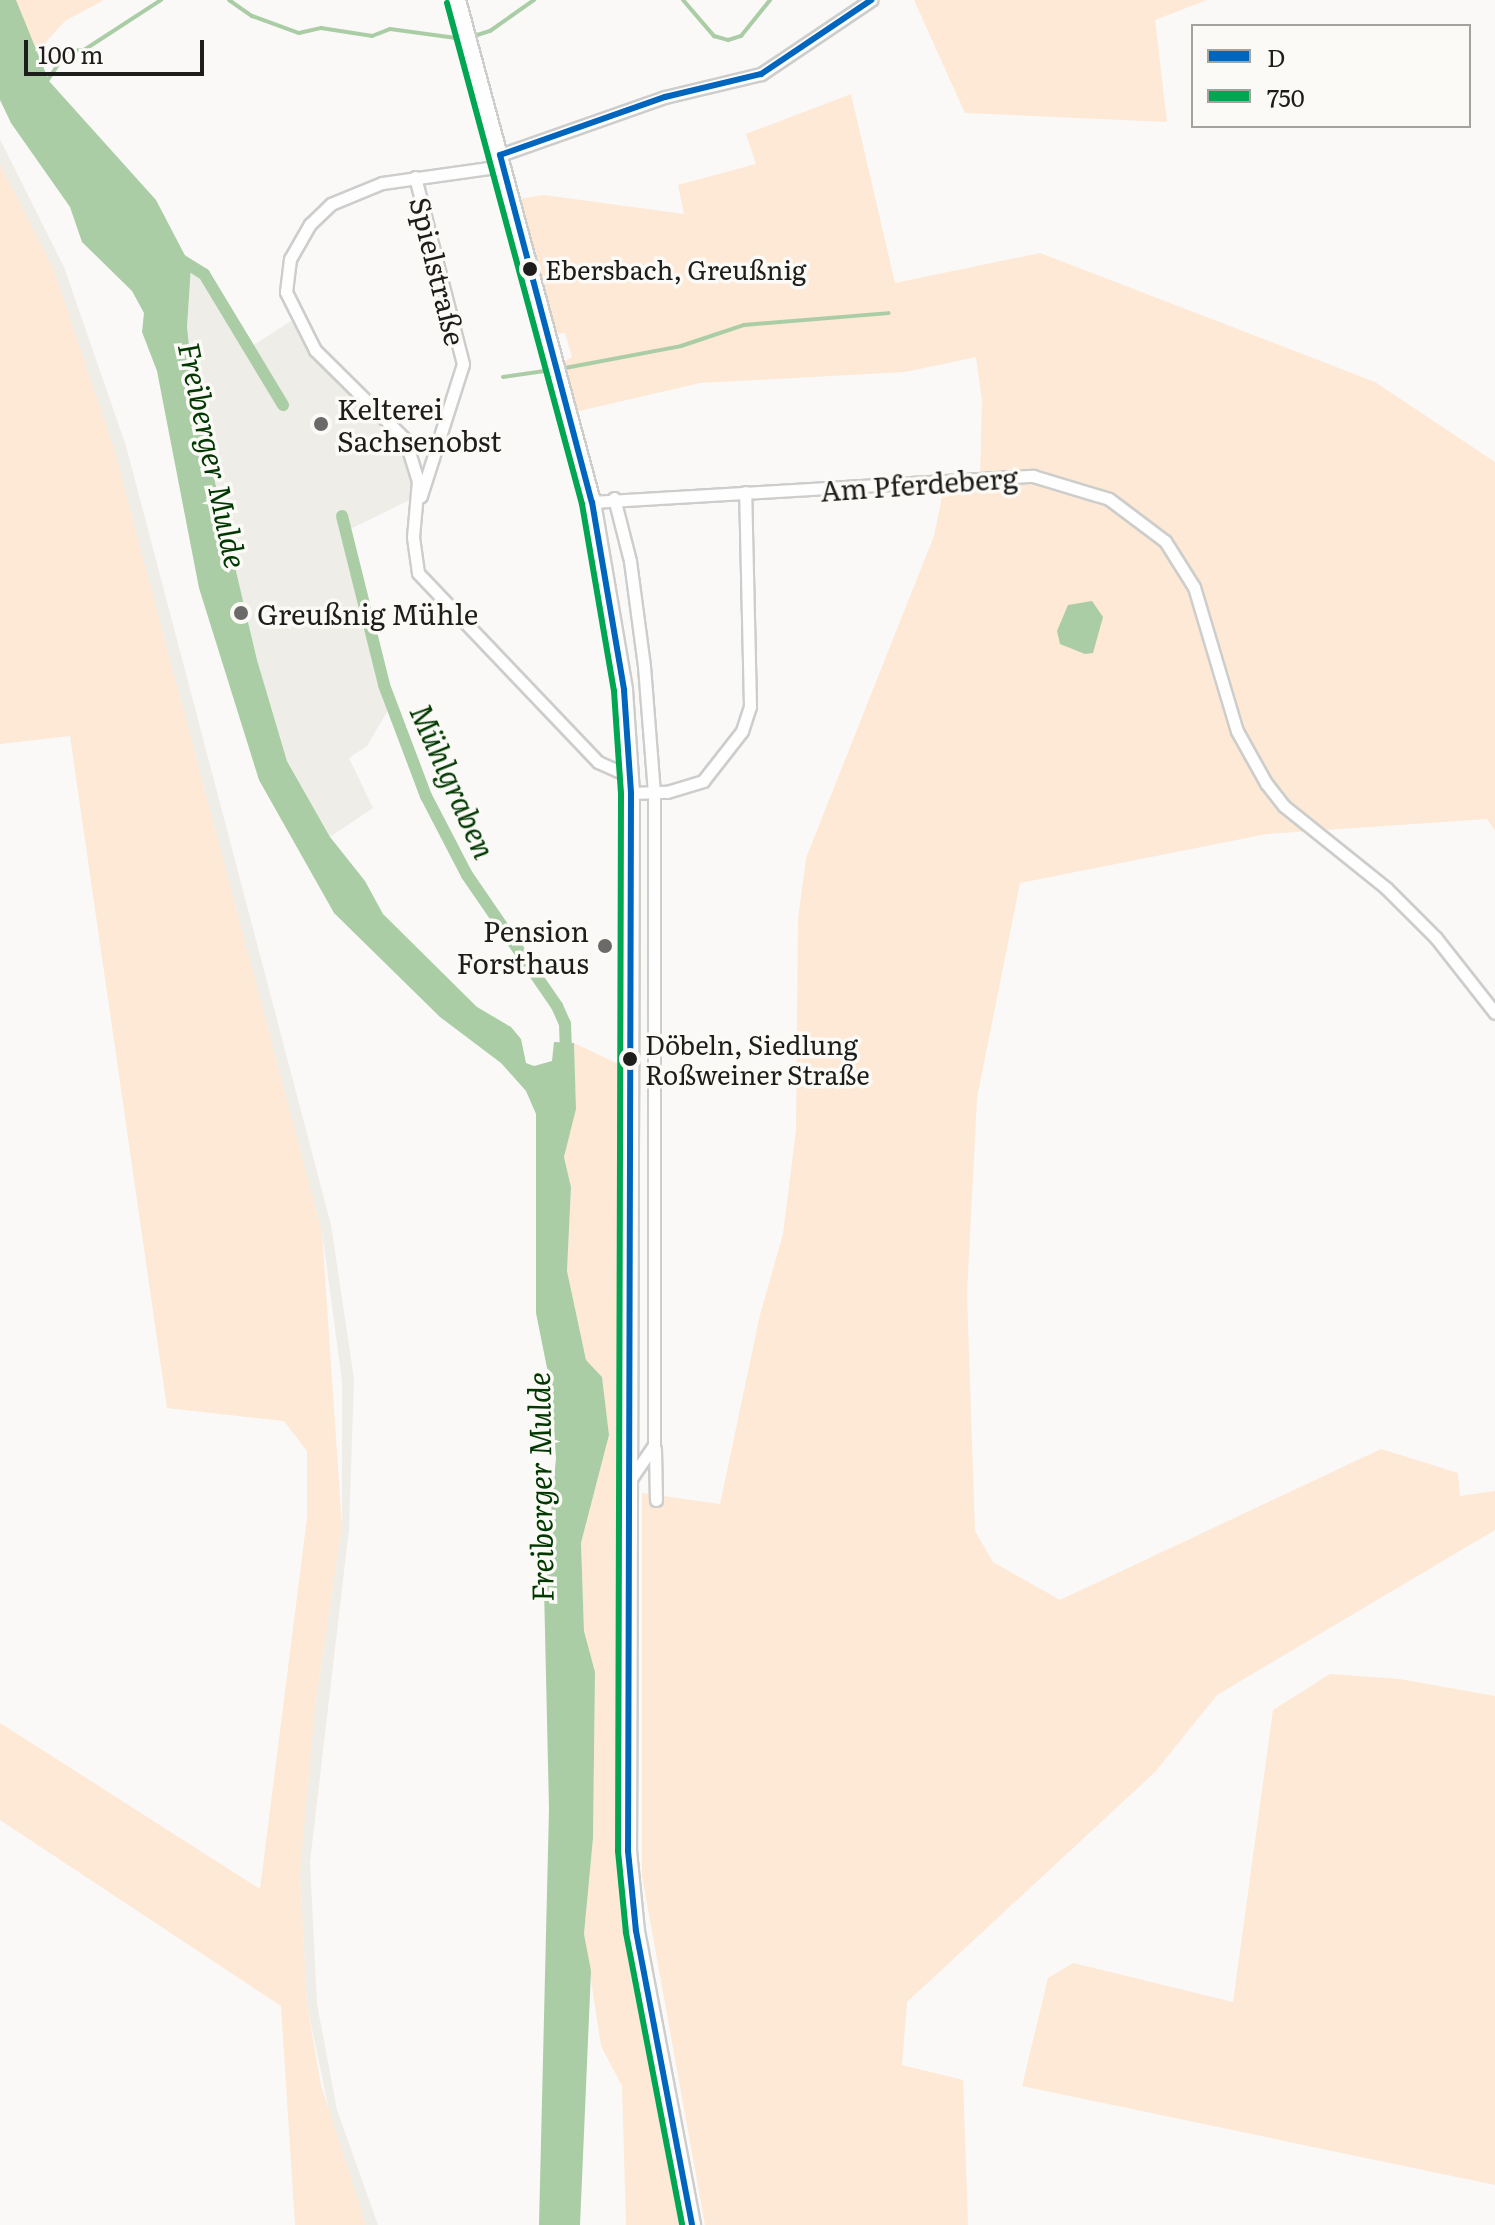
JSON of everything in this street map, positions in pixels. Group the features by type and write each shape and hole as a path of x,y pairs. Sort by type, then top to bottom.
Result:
{"main road":[{"path":"457,0 592,502 613,599 630,784 629,1879 692,2225"}],"street":[{"path":"745,492 750,706 742,731 715,771 681,789 654,792 630,784 598,762 427,585 413,561 418,481 405,439 315,350 286,292 290,259 310,224 331,204 382,183 502,160 635,107 761,74 871,0"},
{"name":"Spielstraße","path":"415,177 463,364 418,502"},
{"name":"Am Pferdeberg","path":"592,502 614,498 1033,476 1109,499 1145,521 1194,587 1237,731 1266,783 1284,806 1386,888 1436,938 1495,1013"},
{"path":"614,498 642,651 654,792 656,1500"},
{"path":"630,893 654,893"},
{"path":"630,1022 654,1021"},
{"path":"630,1480 654,1445"}],"shaded area":[{"path":"0,0 16,0 49,81 156,200 191,267 187,327 194,393 257,660 287,761 330,837 365,881 383,914 477,1007 511,1027 521,1039 526,1063 534,1066 552,1061 554,1042 574,1043 576,1109 564,1157 571,1187 567,1271 586,1360 602,1377 609,1435 581,1543 584,1631 595,1672 593,1838 584,1934 591,1971 580,2225 539,2225 549,1809 544,1588 556,1458 551,1388 536,1313 536,1114 526,1091 501,1063 440,1017 334,913 259,780 199,588 157,371 142,332 144,313 132,291 82,242 70,207 11,123 0,100"},
{"path":"16,0 104,0 65,21 34,55"},
{"path":"914,0 1207,0 1155,20 1167,122 965,113"},
{"path":"851,94 895,283 1040,253 1375,382 1495,462 1495,831 1487,819 1267,834 1020,883 977,1098 967,1294 975,1531 993,1562 1060,1600 1381,1449 1458,1473 1460,1496 1495,1491 1495,1530 1217,1695 1155,1772 907,2002 902,2065 963,2080 968,2225 705,2225 642,1876 642,1493 720,1504 760,1315 783,1234 796,1130 798,919 806,858 934,536 944,488 973,488 980,478 982,401 976,357 905,372 700,383 575,412 562,363 572,357 565,333 555,334 518,199 544,195 684,214 678,185 756,164 746,134"},
{"path":"0,139 64,267 126,446 331,1225 354,1379 349,1529 310,1862 317,2004 337,2110 378,2225 366,2225 336,2144 307,2005 300,1873 315,1707 342,1526 342,1381 322,1232 114,449 54,270 0,164"},
{"path":"0,164 54,270 114,449 322,1232 342,1526 315,1707 300,1874 307,2005 321,2085 366,2225 295,2225 281,2006 0,1820 0,1723 260,1889 307,1518 307,1451 284,1421 167,1408 70,736 0,744"},
{"path":"191,270 203,277 246,350 291,321 312,353 402,441 412,478 414,498 342,533 388,710 367,746 349,758 373,808 330,837 287,760 257,660 194,393 187,327"},
{"path":"1092,601 1103,617 1093,653 1085,654 1060,644 1057,631 1068,605"},
{"path":"574,1043 625,1067 623,1879 687,2225 626,2225 622,2086 601,2046 584,1934 593,1838 595,1672 584,1631 581,1543 609,1435 602,1377 586,1360 567,1271 571,1187 564,1157 576,1109"},
{"path":"1330,1674 1399,1679 1495,1696 1495,2185 1022,2086 1048,1978 1073,1963 1233,2002 1273,1710"}],"waterway":[{"path":"45,84 67,51 84,50 161,0"},
{"path":"229,0 252,16 299,33 321,28 372,36 390,29 463,39"},
{"path":"471,37 490,31 534,0"},
{"path":"683,0 714,36 728,40 741,36 770,0"},
{"name":"Mühlgraben","path":"178,258 204,274 283,405"},
{"path":"565,368 681,346 744,325 889,313"},
{"path":"503,377 551,370"},
{"name":"Mühlgraben","path":"342,516 384,685 426,796 467,875 557,1006 565,1024 566,1059"}],"transit line":[{"name":"D","path":"500,155 665,97 761,74 871,0"},
{"name":"750","path":"447,3 582,504 614,691 621,793 618,1851 626,1933 682,2225"},
{"name":"D","path":"500,155 592,502 624,690 631,793 628,1851 636,1931 692,2225"}],"place":[{"name":"Ebersbach, Greußnig","path":"530,269"},
{"name":"Kelterei Sachsenobst","path":"321,424"},
{"name":"Greußnig Mühle","path":"241,613"},
{"name":"Pension Forsthaus","path":"605,946"},
{"name":"Döbeln, Siedlung Roßweiner Straße","path":"630,1059"}],"water label":[{"name":"Freiberger Mulde","path":"214,455"},
{"name":"Freiberger Mulde","path":"539,1487"}]}
